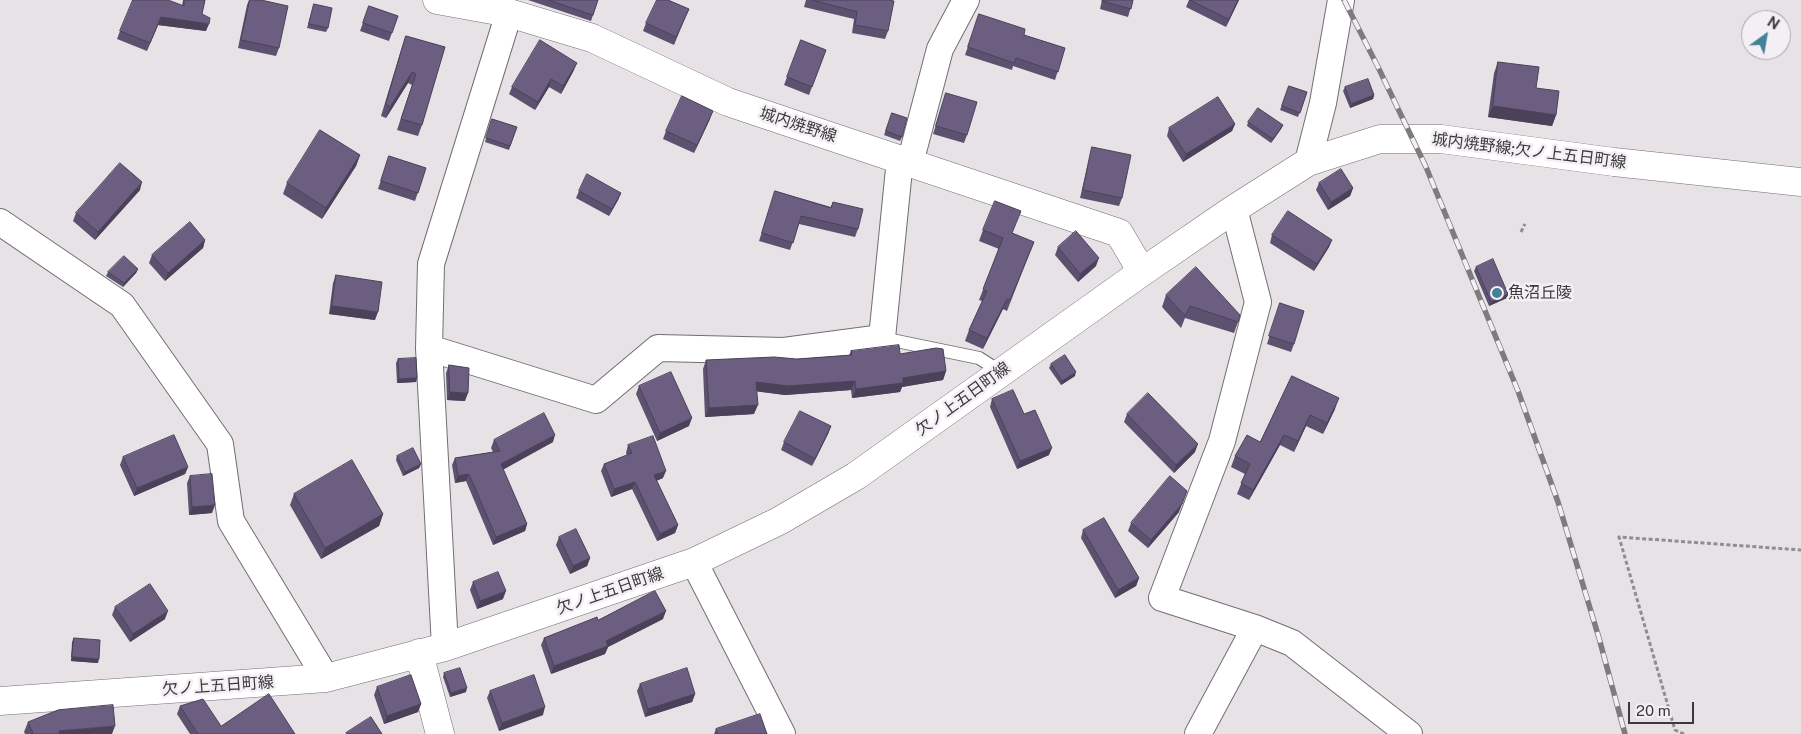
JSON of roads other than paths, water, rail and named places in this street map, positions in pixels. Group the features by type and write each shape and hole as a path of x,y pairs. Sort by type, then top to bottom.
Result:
{"main road":[{"name":"城内焼野線","path":"437,0 509,13 592,38 728,102 1119,233 1142,272"},
{"name":"城内焼野線;欠ノ上五日町線","path":"1142,272 1234,209 1308,162 1380,139 1441,138 1614,162 1801,182"},
{"name":"欠ノ上五日町線","path":"0,701 326,678 432,650 694,562 779,521 856,476 1142,272"},
{"path":"432,650 440,734"}],"street":[{"path":"429,348 596,400 658,348 784,351 882,338 905,161 940,50 966,0"},
{"path":"1308,162 1323,103 1341,0"},
{"path":"432,650 429,348 431,264 509,13"},
{"path":"1234,209 1258,302 1222,441 1162,598 1255,628 1292,643 1409,734"},
{"path":"0,222 122,305 220,444 231,521 326,678"},
{"path":"694,562 782,734"},
{"path":"1198,734 1255,628"}],"lane":[{"path":"882,338 979,358 1001,372"}],"railway":[{"path":"1344,0 1426,167 1518,391 1558,502 1599,638 1625,734"}],"place":[{"name":"魚沼丘陵","path":"1497,293"}]}
